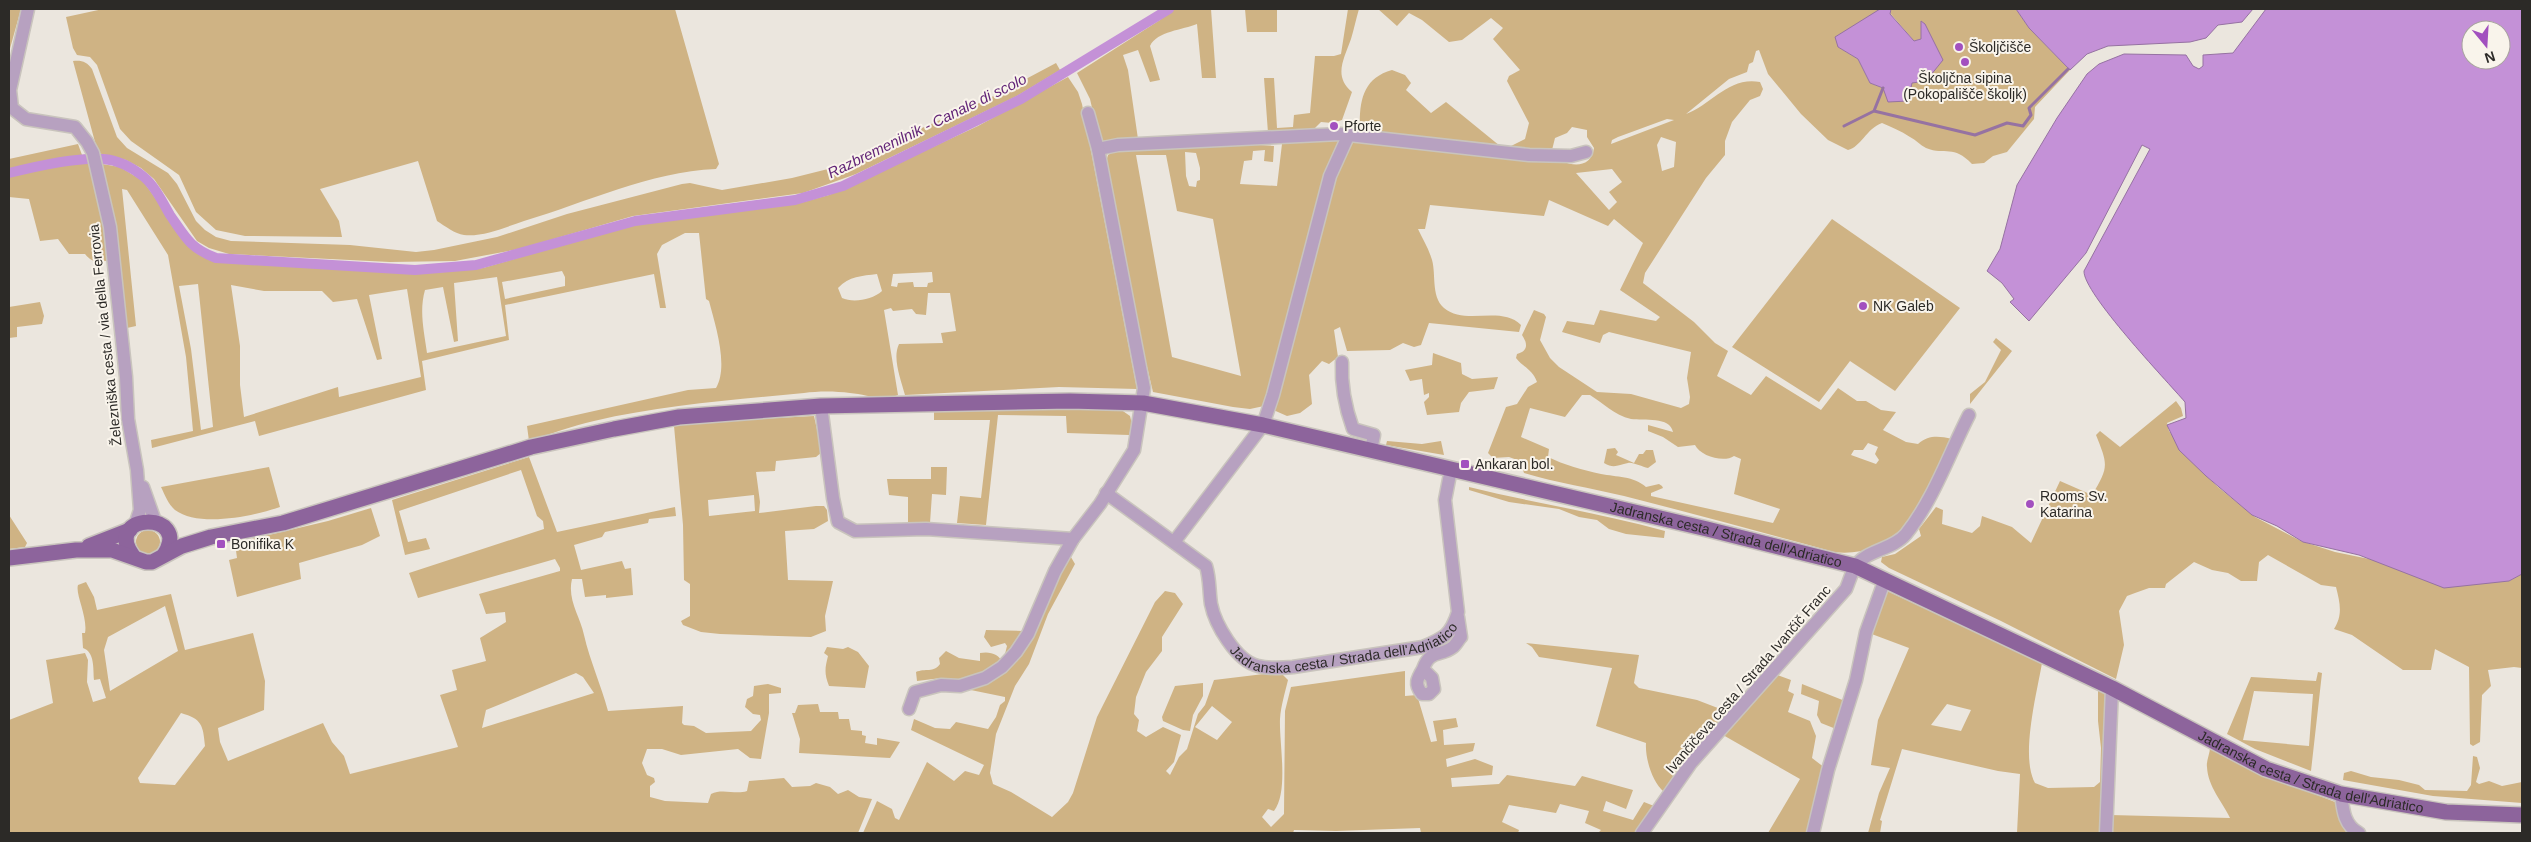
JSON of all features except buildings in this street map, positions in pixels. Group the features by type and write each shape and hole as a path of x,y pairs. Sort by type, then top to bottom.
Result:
{"main road":[{"name":"Jadranska cesta / Strada dell'Adriatico","path":"211,537 282,523 531,447 679,417 821,406 1070,401 1143,402 1263,425 1855,566 2112,688 2266,769 2341,794 2446,812 2522,815"},
{"path":"76,550 110,540 141,522 160,526 175,533 211,537"},
{"path":"160,526 169,543 164,555"},
{"path":"133,528 127,544 133,556"},
{"path":"9,558 76,550 112,550 146,562 159,560 164,555 182,546 211,537"}],"street":[{"name":"Železniška cesta / via della Ferrovia","path":"28,9 10,90 12,108 26,119 75,127 88,142 97,168 110,227 126,367 128,419 137,470 140,510 133,528"},
{"path":"909,709 915,692 941,685 960,686 985,678 1002,667 1016,652 1028,634 1055,571 1074,539 1134,450 1144,388 1098,150 1088,113"},
{"path":"1098,150 1118,145 1348,134 1529,155 1571,156 1586,152"},
{"path":"1174,542 1263,425 1273,395 1330,176 1348,134"},
{"path":"1342,362 1341,381 1350,422 1353,429 1374,434 1371,450"},
{"path":"821,406 838,522 855,531 926,529 1074,539"},
{"name":"Jadranska cesta / Strada dell'Adriatico","path":"1855,566 1867,557 1897,542 1907,532 1932,492 1969,415"},
{"name":"Jadranska cesta / Strada dell'Adriatico","path":"1106,493 1206,566 1211,582 1211,603 1218,626 1240,654 1256,666 1271,669 1423,646 1441,640 1452,629 1458,612 1445,500 1451,469"},
{"name":"Železniška cesta / via della Ferrovia","path":"137,470 160,526"},
{"name":"Ivančičeva cesta / Strada Ivančič Franc","path":"1642,833 1691,763 1846,589 1855,566"},
{"path":"1813,833 1828,770 1856,680 1866,632 1885,579"},
{"path":"1423,669 1426,661 1432,655 1452,648 1461,637 1458,612"},
{"path":"2106,833 2112,688"},
{"path":"2341,794 2345,818 2352,829 2360,833"}],"shaded area":[{"path":"9,9 21,9 9,52"},
{"path":"103,9 675,9 719,164 716,169 691,171 619,189 502,229 487,233 464,235 450,230 437,221 418,161 320,189 339,221 342,237 245,236 216,230 196,212 179,175 131,141 120,129 97,65 90,57 77,55 73,48 66,17"},
{"path":"1174,9 1211,9 1216,78 1202,78 1197,24 1164,34 1153,41 1150,46 1160,80 1150,82 1138,50 1123,55 1128,70 1138,139 1102,141 1099,138 1090,99 1077,73"},
{"path":"1245,9 1277,9 1277,32 1247,32"},
{"path":"1348,9 1359,9 1343,60 1341,73 1346,86 1352,92 1342,120 1332,123 1321,122 1313,130 1268,133 1264,78 1274,78 1277,128 1293,127 1294,115 1310,113 1315,56 1341,54"},
{"path":"1378,9 1880,9 1838,47 1858,59 1870,83 1883,88 1912,83 1921,39 1914,41 1890,13 1891,9 2016,9 2029,28 2070,70 2035,107 2034,119 2007,152 1993,156 1984,163 1972,164 1960,154 1926,148 1912,138 1882,123 1872,129 1857,145 1848,150 1828,140 1801,114 1768,74 1759,50 1756,51 1753,62 1749,64 1747,72 1729,79 1686,114 1739,83 1749,81 1760,82 1763,89 1760,96 1750,100 1732,122 1725,141 1725,155 1706,178 1645,273 1643,283 1694,322 1715,343 1728,351 1717,376 1751,395 1766,376 1821,410 1838,388 1857,401 1866,401 1881,410 1896,412 1883,430 1906,442 1918,444 1934,437 1952,439 1922,501 1902,531 1887,542 1870,549 1843,553 1834,552 1624,496 1536,477 1524,473 1520,461 1509,457 1493,458 1488,453 1506,407 1517,404 1528,387 1537,382 1516,358 1517,354 1526,347 1522,335 1534,310 1544,314 1546,317 1540,340 1550,358 1559,367 1597,392 1631,394 1681,408 1689,404 1690,397 1687,378 1691,352 1609,332 1603,335 1600,343 1562,332 1567,321 1594,325 1600,310 1656,321 1660,317 1620,290 1643,243 1614,219 1608,226 1549,200 1544,216 1430,205 1425,229 1418,229 1433,263 1435,290 1444,308 1462,315 1503,316 1513,319 1521,325 1519,332 1429,323 1421,345 1414,347 1403,343 1390,350 1347,351 1340,327 1334,330 1338,357 1329,364 1322,361 1309,375 1312,404 1300,413 1287,416 1264,406 1250,409 1233,407 1153,392 1134,312 1106,162 1108,155 1118,149 1229,143 1274,146 1273,162 1264,161 1265,150 1253,151 1252,160 1244,161 1240,184 1277,186 1282,144 1286,140 1338,140 1347,148 1356,140 1395,138 1360,129 1360,109 1365,92 1375,79 1392,70 1405,75 1411,83 1406,90 1431,113 1446,102 1500,146 1511,146 1525,139 1529,123 1507,81 1509,76 1520,70 1493,39 1503,28 1491,18 1462,40 1449,42 1422,20 1409,13 1397,26","holes":["1667,119 1674,120 1611,144 1612,140","1572,127 1587,130 1587,137 1594,148 1592,156 1583,164 1563,162 1551,154 1555,138 1567,133","1661,137 1676,142 1674,167 1662,171 1657,145","1185,152 1196,153 1200,168 1200,180 1197,181 1196,187 1189,186 1186,176","1136,155 1166,155 1177,211 1213,219 1241,376 1172,357","1612,169 1622,182 1609,192 1617,202 1609,210 1576,173","1582,395 1590,395 1614,412 1625,417 1662,421 1671,427 1673,432 1648,425 1648,431 1663,437 1678,447 1695,445 1702,452 1713,457 1724,459 1734,456 1741,459 1734,494 1780,509 1773,523 1651,496 1651,493 1663,488 1662,486 1659,484 1646,487 1630,479 1594,472 1560,462 1548,457 1549,449 1521,437 1530,408 1565,417","1868,443 1878,447 1875,454 1879,460 1876,464 1851,455 1854,450 1863,450"]},
{"path":"1880,9 1891,9 1890,14 1914,41 1921,39 1921,21 1925,24 1943,60 1926,81 1912,83 1908,101 1888,102 1883,88 1870,83 1858,59 1838,47 1835,37"},
{"path":"2016,9 2253,9 2242,22 2218,25 2206,38 2190,42 2108,46 2087,54 2070,70 2029,28"},
{"path":"2266,9 2522,9 2522,574 2509,581 2444,588 2359,555 2303,542 2277,526 2252,515 2179,450 2167,425 2186,418 2185,402 2144,357 2097,298 2087,282 2084,271 2150,149 2142,145 2086,253 2029,321 2010,302 2014,299 2002,283 1987,271 2000,249 2017,185 2057,118 2087,74 2099,64 2124,54 2186,55 2193,66 2199,69 2203,66 2203,55 2233,53"},
{"path":"73,61 84,62 92,69 117,137 127,148 168,173 177,184 196,221 216,237 231,241 350,245 416,252 497,237 567,214 682,184 690,183 722,190 792,178 828,169 986,100 1056,63 1060,70 1017,96 856,174 803,193 633,216 519,249 455,261 390,262 229,254 209,248 197,241 154,179 141,168 126,160 98,153"},
{"path":"1068,77 1078,92 1082,104 1137,389 1059,387 905,395 899,376 896,356 899,344 943,343 941,333 956,331 950,293 928,293 926,315 916,314 912,309 893,311 891,308 884,310 898,395 880,398 844,392 821,392 699,404 620,415 569,428 529,441 527,426 688,390 716,388 720,379 720,345 709,301 706,299 699,233 685,233 662,245 657,254 666,308 660,308 654,274 505,305 509,340 422,361 426,390 259,436 255,421 152,448 151,440 193,431 186,357 168,255 127,190 122,189 136,326 127,328 111,204 102,164 120,167 143,181 191,248 204,256 230,263 434,273 483,268 638,223 796,204 829,195 978,126","holes":["562,271 565,277 565,286 505,299 502,282","932,272 933,282 928,283 927,287 914,287 913,282 898,283 897,287 891,286 893,274","877,274 882,291 873,297 862,300 846,300 842,298 838,288 856,277","497,277 506,336 427,353 422,313 425,290 443,287 454,342 458,341 454,283","198,284 213,427 201,430 191,349 179,286","231,285 264,291 322,291 333,302 357,299 377,360 382,359 369,295 407,289 421,377 339,397 338,387 244,417 240,385 240,346"]},
{"path":"78,144 82,155 89,154 102,208 109,260 105,261 93,261 85,254 69,254 58,239 40,241 29,199 9,197 9,159"},
{"name":"NK Galeb","path":"1832,219 1960,308 1895,391 1850,361 1819,402 1732,347"},
{"path":"40,302 44,316 42,324 17,327 17,337 9,338 9,307"},
{"path":"1996,338 2012,351 1970,404 1970,394 1985,382 2001,350 1993,342"},
{"path":"1433,353 1461,363 1462,374 1472,379 1498,377 1494,389 1469,392 1461,403 1459,412 1427,415 1424,402 1429,397 1429,393 1424,395 1422,379 1410,381 1405,370 1432,365"},
{"path":"2176,401 2181,408 2183,416 2167,423 2169,431 2193,463 2218,487 2255,517 2301,541 2335,552 2481,582 2509,581 2522,574 2522,668 2488,670 2491,686 2482,695 2480,742 2473,746 2470,744 2469,667 2435,649 2431,670 2403,670 2352,635 2334,629 2340,614 2336,587 2321,585 2268,555 2259,562 2257,581 2241,581 2228,573 2212,570 2194,562 2166,584 2165,588 2149,588 2127,596 2119,611 2124,645 2116,679 2001,621 1889,568 1881,562 1882,557 1895,554 1921,536 1919,529 1936,507 1943,510 1942,524 1972,533 1980,526 1982,516 2012,527 2031,543 2060,481 2092,495 2104,472 2105,466 2103,453 2096,435 2100,431 2120,447"},
{"path":"1120,409 1130,416 1132,424 1129,435 1067,433 1066,416 998,415 986,525 957,523 960,496 981,498 990,420 934,420 934,411"},
{"path":"814,416 822,452 816,457 776,461 775,471 756,472 760,502 759,513 816,506 824,506 827,510 828,521 814,529 785,531 788,580 833,581 825,616 826,631 811,637 720,634 701,632 683,625 681,621 690,616 690,584 684,580 683,525 674,426 677,423","holes":["754,495 755,511 709,516 708,500"]},
{"path":"1387,441 1422,444 1441,441 1444,455 1386,445"},
{"path":"1615,448 1618,452 1616,455 1634,463 1639,454 1643,454 1646,450 1653,450 1656,462 1648,468 1630,463 1613,466 1607,465 1604,463 1607,449"},
{"path":"529,457 557,532 675,507 676,516 649,519 648,523 605,532 602,537 574,545 581,570 622,561 625,569 631,568 633,595 606,598 606,595 585,597 582,579 572,579 571,594 608,711 683,706 682,723 684,725 694,726 706,733 751,731 761,720 760,715 753,714 745,707 747,699 753,696 754,686 768,684 781,688 781,693 769,694 769,713 761,759 750,758 738,749 681,755 662,749 647,749 642,763 647,775 654,778 655,782 650,786 650,797 665,801 708,803 711,794 716,792 747,791 749,781 784,778 792,787 810,786 816,783 830,787 838,794 848,790 859,797 872,799 858,833 9,833 9,720 53,703 46,660 85,653 88,660 87,682 93,702 106,698 100,679 94,680 90,653 83,648 82,633 85,633 85,620 78,594 78,585 86,582 94,597 97,610 171,594 185,650 253,633 265,681 264,710 218,728 220,742 228,761 323,723 332,742 344,756 350,774 458,747 440,695 457,690 452,670 486,661 480,638 506,622 505,612 486,614 479,594 560,571 560,568 555,559 418,598 409,573 544,529 543,521 537,516 521,470 399,511 408,542 426,538 430,549 405,555 392,500","holes":["165,606 178,651 110,691 104,650 108,637","576,673 583,677 594,693 482,728 486,710","181,713 193,718 200,724 205,746 175,785 140,783 138,778"]},
{"path":"269,467 280,507 242,517 212,519 185,515 173,508 161,487"},
{"path":"931,467 947,467 946,495 932,494 930,523 908,524 908,497 889,495 887,479 931,479"},
{"path":"1469,487 1592,513 1665,531 1664,538 1626,534 1609,529 1597,520 1579,517 1559,509 1509,502 1469,490"},
{"path":"371,508 380,536 362,545 299,563 301,579 237,597 229,560 237,558 235,543 328,521"},
{"path":"9,515 27,543 25,547 9,549"},
{"path":"148,530 157,533 160,542 157,551 148,554 139,551 136,542 139,533"},
{"path":"1068,552 1075,564 1048,614 1029,664 1015,686 996,734 990,773 993,784 1011,792 1052,817 1068,802 1073,793 1097,717 1155,602 1165,591 1175,593 1183,604 1162,637 1162,651 1146,672 1136,697 1134,714 1139,720 1137,731 1146,737 1163,727 1181,735 1174,762 1166,771 1170,775 1179,757 1187,749 1198,714 1205,705 1214,680 1280,672 1288,680 1280,719 1281,792 1279,802 1274,811 1268,809 1262,817 1271,827 1284,814 1285,711 1291,687 1405,671 1405,696 1417,695 1431,742 1437,741 1433,721 1456,718 1458,727 1443,730 1444,745 1475,743 1473,751 1446,759 1447,767 1475,759 1493,766 1492,775 1451,778 1452,787 1499,784 1507,775 1575,786 1582,776 1633,790 1626,809 1606,801 1603,811 1633,820 1644,802 1654,806 1637,833 1598,833 1601,830 1585,823 1589,811 1560,804 1556,813 1509,805 1502,822 1519,830 1518,833 1421,833 1420,828 1336,831 1294,830 1293,833 863,833 877,801 892,809 895,818 899,820 927,762 954,781 965,771 979,775 984,765 911,730 914,719 935,728 950,729 956,722 988,729 996,717 1000,705 1005,701 1005,697 961,688 1004,669","holes":["1212,706 1232,722 1217,740 1195,727"]},
{"path":"1885,590 2042,663 2031,724 2029,757 2035,783 2048,788 2094,787 2100,782 2101,748 2098,721 2098,690 2108,695 2103,833 2017,833 2020,774 1998,771 1902,749 1880,820 1882,821 1880,833 1868,833 1879,793 1890,768 1871,765 1878,720 1909,648 1869,633","holes":["1947,704 1971,710 1961,731 1931,725"]},
{"path":"986,630 1023,631 1007,658 1005,654 1007,646 1005,643 991,647 984,637"},
{"path":"1526,643 1639,655 1634,683 1639,688 1697,700 1723,710 1733,704 1736,705 1689,755 1664,792 1656,782 1650,769 1646,743 1596,726 1612,668 1539,657 1532,647"},
{"path":"827,647 843,649 848,647 858,652 869,666 865,688 829,686 826,678 828,656 824,653"},
{"path":"946,651 959,658 980,661 980,653 987,652 997,655 1003,663 991,672 947,683 941,678 917,681 916,672 938,667 940,664 939,658"},
{"path":"2318,672 2322,673 2311,771 2255,749 2227,734 2251,677 2316,681","holes":["2254,691 2313,694 2309,746 2243,740"]},
{"path":"1777,675 1791,680 1788,691 1794,694 1788,712 1810,721 1816,736 1812,758 1825,768 1809,833 1768,833 1800,779 1723,735"},
{"path":"1203,683 1203,696 1193,715 1190,731 1163,721 1162,717 1175,686"},
{"path":"1802,684 1845,701 1836,729 1821,723 1817,715 1819,701 1801,694"},
{"path":"818,704 820,712 838,712 839,719 849,719 851,730 862,731 862,735 866,736 865,743 877,745 877,738 900,742 890,758 799,753 800,739 792,713 795,713 798,705"},
{"path":"2210,747 2278,780 2335,802 2352,833 2108,833 2110,815 2230,818 2208,774 2207,765"},
{"path":"2473,756 2477,757 2480,768 2476,782 2479,784 2489,781 2502,786 2522,782 2522,803 2433,796 2343,780 2344,773 2351,771 2371,777 2399,780 2419,785 2425,790 2467,791 2471,785"}],"waterway":[{"name":"Razbremenilnik - Canale di scolo","path":"9,173 43,165 93,159 109,160 125,165 144,177 152,185 170,215 189,241 200,250 216,258 415,270 476,265 635,221 795,200 843,186 1021,99 1169,9"},
{"path":"1844,126 1874,111 1975,135 2007,123 2023,126 2031,115 2029,108 2068,69"},
{"path":"1874,111 1883,88"}],"place":[{"name":"Školjčišče","path":"1959,47"},
{"name":"Školjčna sipina (Pokopališče školjk)","path":"1965,62"},
{"name":"Pforte","path":"1334,126"},
{"name":"NK Galeb","path":"1863,306"},
{"name":"Ankaran bol.","path":"1465,464"},
{"name":"Rooms Sv. Katarina","path":"2030,504"},
{"name":"Bonifika K","path":"221,544"}]}
